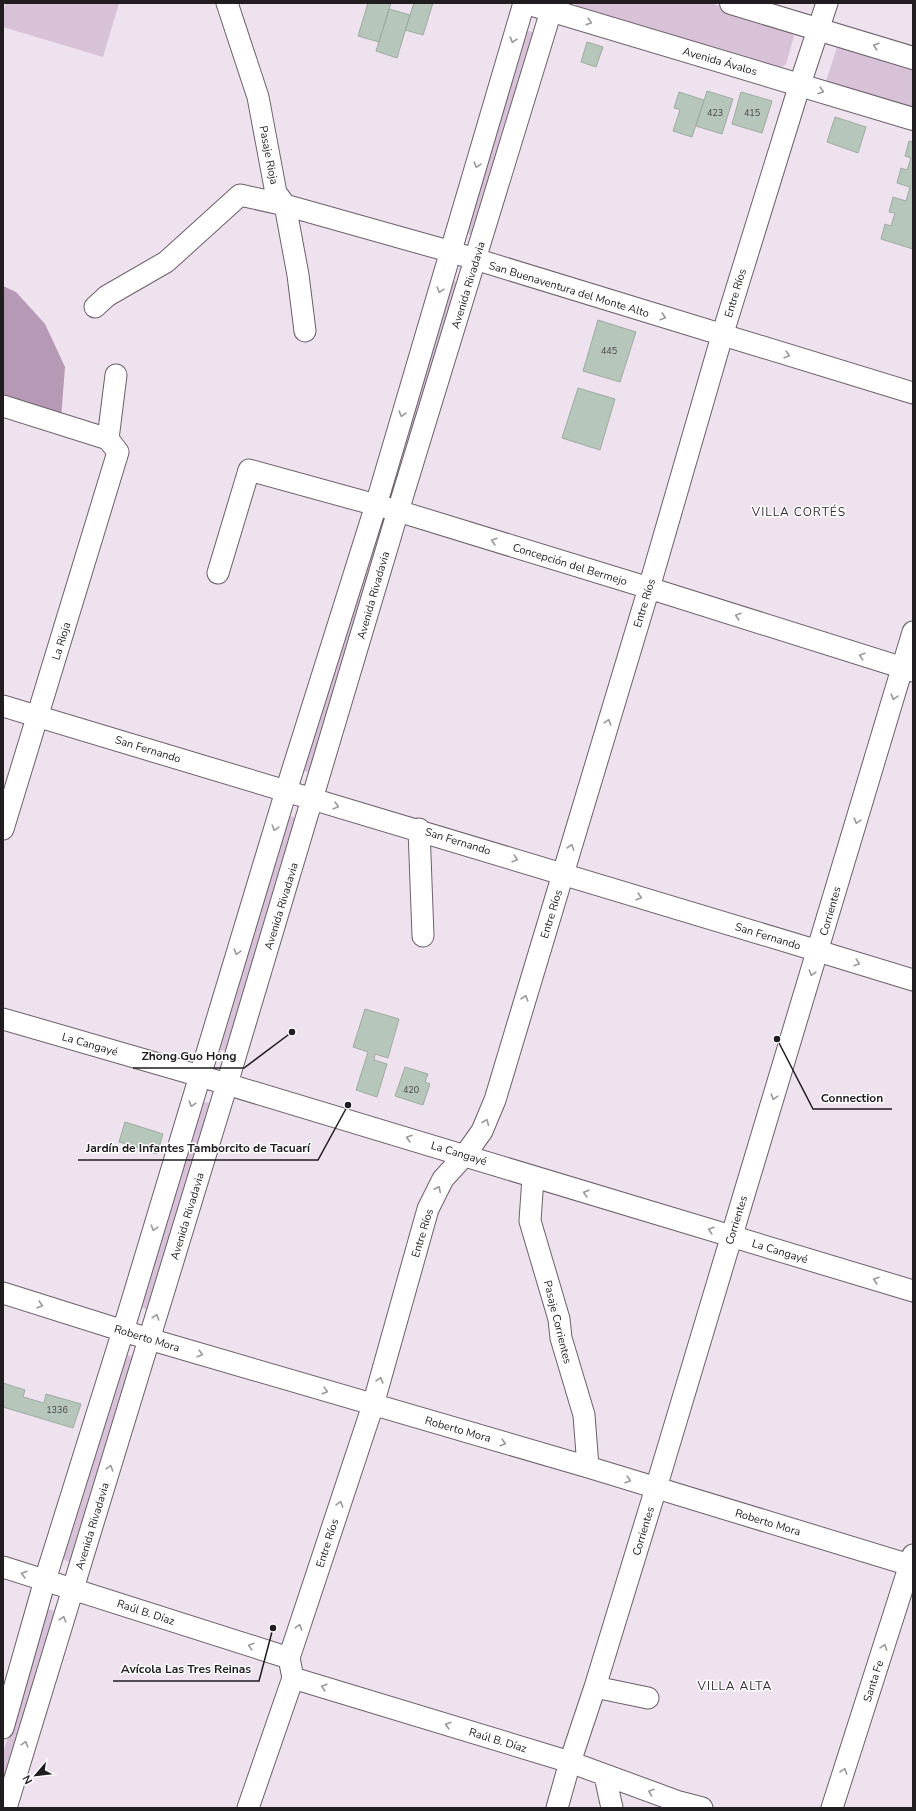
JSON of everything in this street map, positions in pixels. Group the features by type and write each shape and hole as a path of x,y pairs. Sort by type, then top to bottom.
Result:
{"main road":[{"name":"Avenida Ávalos","path":"525,3 553,7 913,119"},
{"path":"731,3 913,58"}],"street":[{"name":"Pasaje Rioja","path":"227,3 258,97 276,193 285,205 298,275 305,331"},
{"path":"3,1728 45,1580 124,1330 286,791 376,505 408,390 452,252 525,3"},
{"name":"Entre Ríos","path":"248,1808 373,1405 428,1209 443,1179 465,1155 482,1131 495,1100 649,588 722,336 800,84 827,3"},
{"name":"Avenida Rivadavia","path":"6,1808 313,800 398,511 553,7"},
{"name":"San Buenaventura del Monte Alto","path":"95,307 107,296 166,262 240,195 285,205 452,252 722,336 913,393"},
{"name":"La Rioja","path":"3,829 38,716 113,446 116,375"},
{"path":"3,406 113,446"},
{"name":"Concepción del Bermejo","path":"218,573 249,470 398,511 908,670"},
{"name":"Corrientes","path":"557,1808 656,1488 818,951 908,670 913,632"},
{"name":"San Fernando","path":"3,706 313,800 418,829 913,980"},
{"path":"418,829 423,936"},
{"name":"La Cangayé","path":"3,1019 465,1155 533,1177 913,1291"},
{"name":"Pasaje Corrientes","path":"533,1177 530,1221 559,1319 561,1338 584,1414 588,1467"},
{"name":"Roberto Mora","path":"3,1293 149,1339 912,1562"},
{"name":"Santa Fe","path":"832,1808 912,1562"},
{"name":"Raúl B. Díaz","path":"3,1567 73,1589 291,1668 570,1762 680,1805 702,1808"},
{"path":"595,1687 648,1698"},
{"path":"605,1776 612,1808"}],"shaded area":[{"path":"6,3 119,3 103,57 3,27 3,12"},
{"path":"575,3 709,3 785,25 794,36 786,64 777,70 579,11"},
{"path":"523,29 538,34 475,237 465,232"},
{"path":"846,44 913,65 913,112 834,87 826,81 837,47"},
{"path":"449,280 460,283 396,490 390,489"},
{"path":"3,286 16,292 45,324 65,367 61,419 3,397"},
{"path":"377,531 382,533 312,774 302,770"},
{"path":"290,816 299,819 229,1052 217,1049"},
{"path":"203,1102 211,1103 149,1310 140,1307"},
{"path":"126,1355 134,1357 71,1563 63,1559"},
{"path":"47,1609 55,1611 3,1781 3,1753"}],"building":[{"path":"368,3 391,3 379,42 358,36"},
{"path":"414,3 433,3 423,35 405,30"},
{"path":"389,9 410,15 397,58 376,51"},
{"path":"587,42 603,47 596,67 581,62"},
{"path":"707,91 733,99 722,134 696,126"},
{"path":"679,92 704,100 692,137 673,131 680,110 674,108"},
{"path":"741,92 772,101 762,133 732,124"},
{"path":"835,117 866,127 858,153 827,142"},
{"path":"909,141 913,142 913,249 881,239 885,224 891,226 895,213 889,212 893,197 906,201 910,187 897,183 901,168 907,170 911,158 905,156"},
{"path":"598,320 636,332 620,382 583,371"},
{"path":"578,388 615,399 600,450 562,438"},
{"path":"365,1009 399,1019 388,1058 375,1054 374,1060 387,1064 377,1097 356,1090 368,1052 353,1047"},
{"path":"405,1067 428,1074 425,1082 430,1084 423,1105 395,1096"},
{"path":"125,1122 163,1134 157,1154 119,1142"},
{"path":"3,1383 25,1390 23,1397 44,1403 46,1394 81,1404 73,1428 3,1407"}],"place":[{"name":"Zhong Guo Hong","path":"292,1032"},
{"name":"Connection","path":"777,1039"},
{"name":"Jardín de Infantes Tamborcito de Tacuarí","path":"348,1105"},
{"name":"Avícola Las Tres Reinas","path":"273,1628"}],"district":[{"name":"VILLA CORTÉS","path":"799,512"},
{"name":"VILLA ALTA","path":"735,1686"}]}
